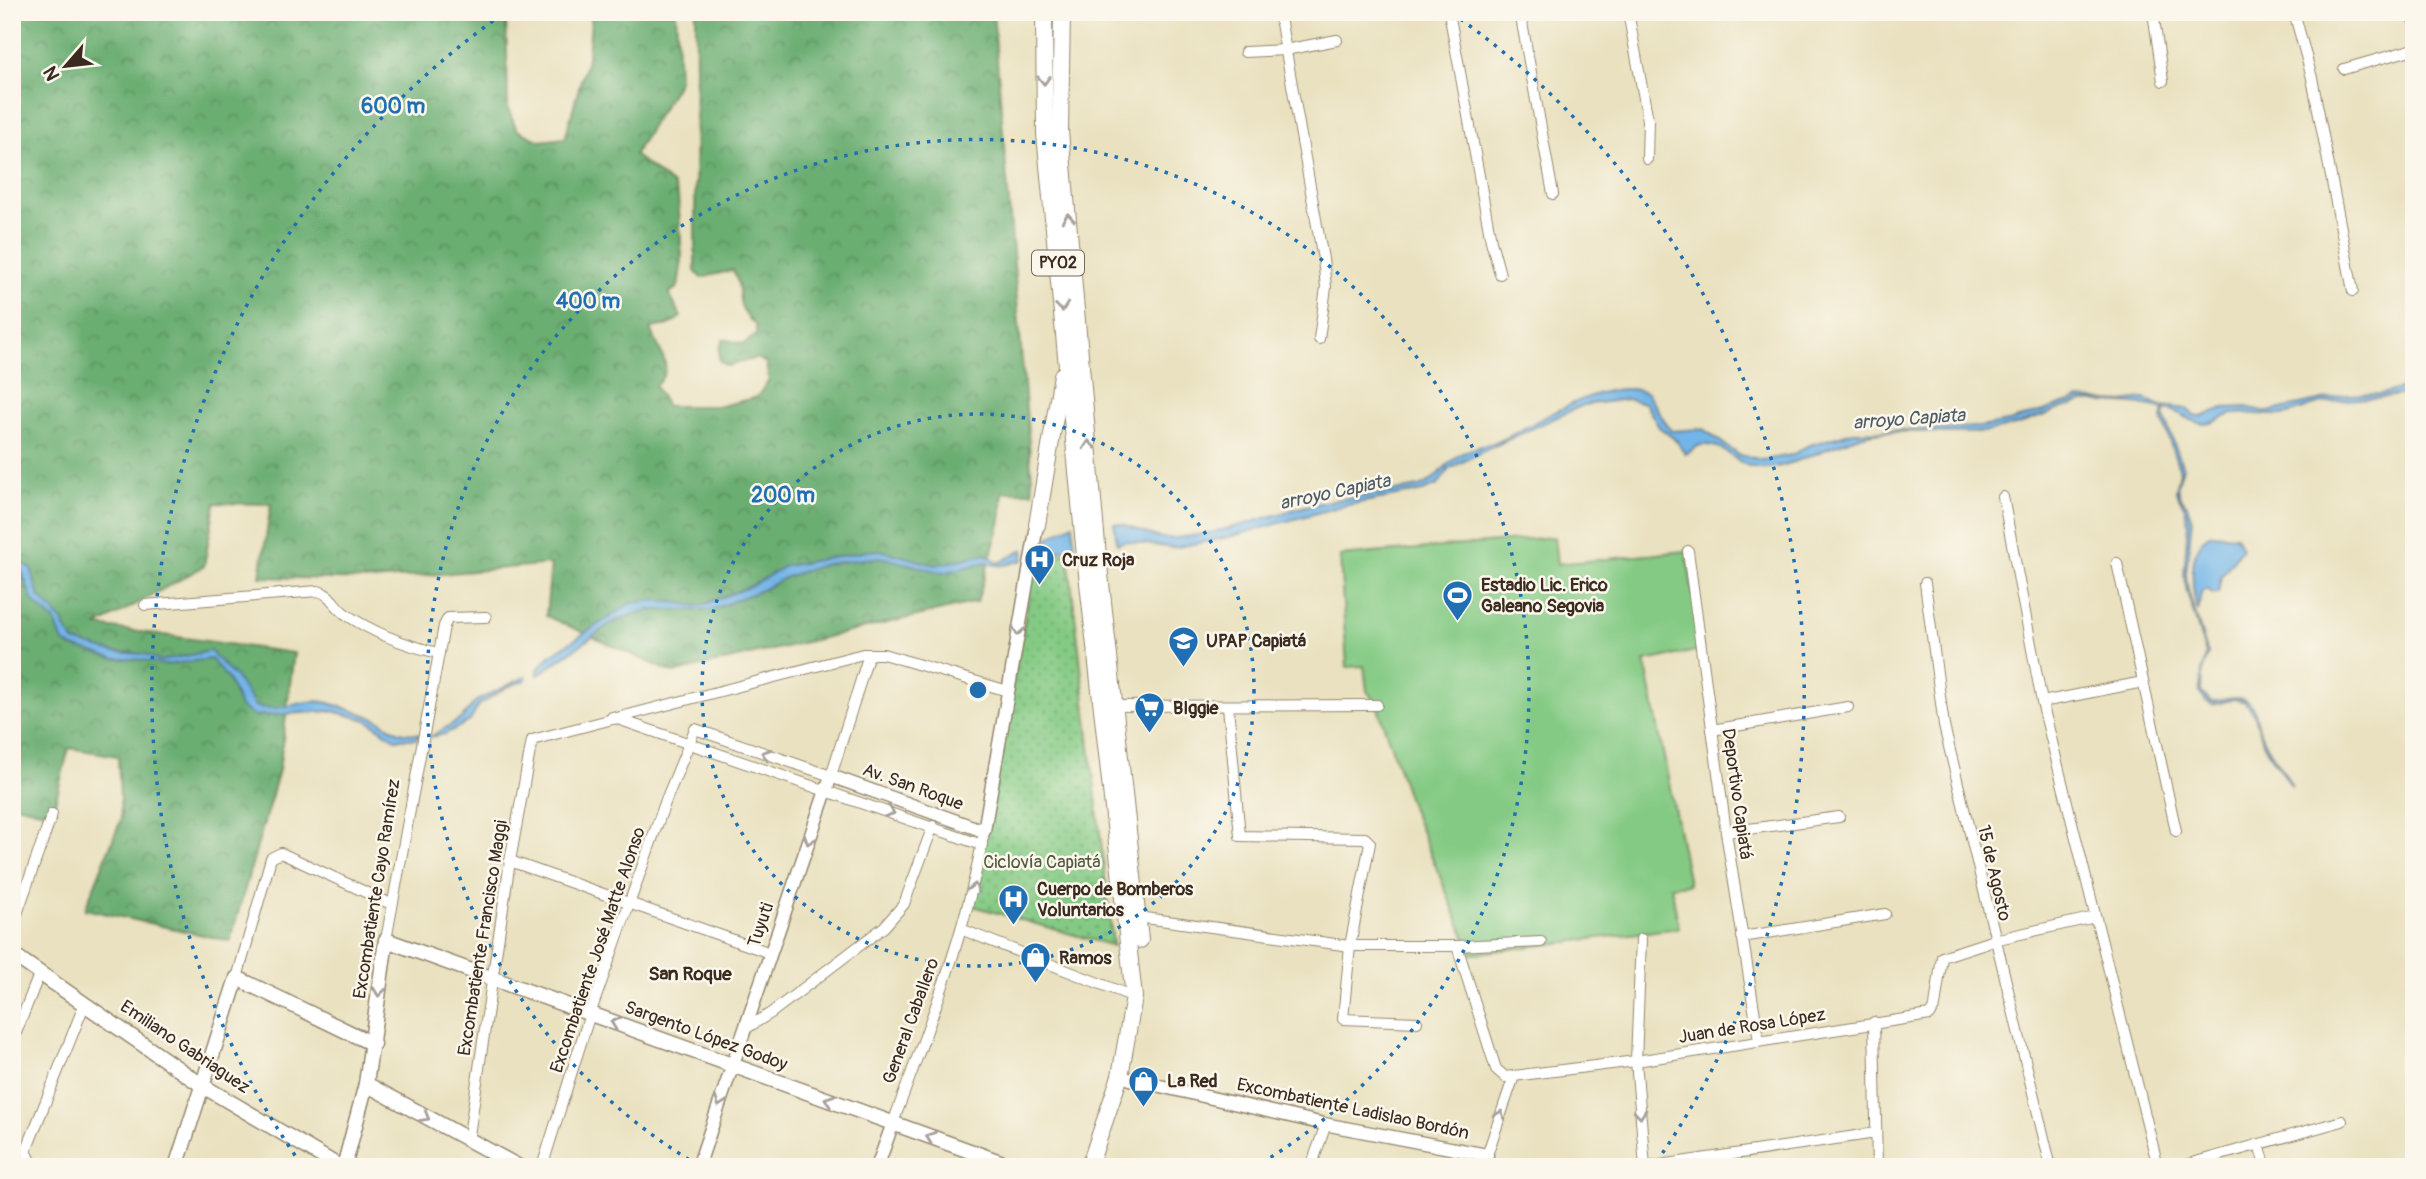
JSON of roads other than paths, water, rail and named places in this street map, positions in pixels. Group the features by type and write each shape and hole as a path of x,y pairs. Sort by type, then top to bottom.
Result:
{"highway":[{"name":"PY02","path":"1044,12 1045,134 1066,345 1088,513"},
{"name":"PY02","path":"1062,12 1060,131 1088,513 1134,997 1120,1076 1089,1167"},
{"path":"1037,525 1066,345"},
{"name":"PY02","path":"1092,556 1115,706 1144,998 1130,1079 1101,1167"}],"main road":[{"name":"Sargento López Godoy","path":"386,940 1014,1167"},
{"name":"Excombatiente Cayo Ramírez","path":"342,1167 366,1084 386,940"},
{"name":"Emiliano Gabriaguez","path":"12,954 203,1086 342,1167"},
{"path":"176,1167 237,978 373,1044"},
{"path":"366,1084 468,1142 519,1167"}],"street":[{"path":"1279,12 1323,259 1326,287 1318,339"},
{"path":"1449,12 1490,241 1500,274"},
{"path":"1520,12 1553,194"},
{"path":"1628,12 1648,120 1647,159"},
{"path":"2153,12 2163,81"},
{"path":"2294,12 2312,78 2353,290"},
{"path":"2412,12 2414,19"},
{"path":"1245,52 1285,50 1337,40"},
{"path":"2344,69 2414,48"},
{"path":"2003,497 2042,702 2158,1167"},
{"path":"984,831 1037,525"},
{"name":"Deportivo Capiatá","path":"1688,551 1726,832 1759,1041"},
{"path":"2117,563 2176,831"},
{"name":"15 de Agosto","path":"1925,583 1944,726 2051,1167"},
{"path":"145,605 318,591 330,597 348,616 400,644 438,653"},
{"name":"Excombatiente Cayo Ramírez","path":"386,940 423,730 438,653 448,618 486,617"},
{"path":"612,717 869,654 883,654 1008,691"},
{"path":"690,745 695,729 831,776 869,654"},
{"path":"2042,702 2143,682"},
{"path":"1115,706 1377,705"},
{"path":"1228,706 1240,836 1365,838 1370,843 1350,946 1343,1019 1417,1022"},
{"path":"1712,730 1848,707"},
{"path":"612,717 982,845"},
{"name":"Excombatiente Francisco Maggi","path":"468,1142 510,861 532,740 612,717"},
{"name":"Excombatiente José Matte Alonso","path":"542,1167 590,1014 666,800 690,745"},
{"name":"Tuyuti","path":"698,1167 831,776"},
{"name":"Av. San Roque","path":"831,776 984,831"},
{"path":"12,928 52,814"},
{"path":"1726,832 1839,817"},
{"path":"745,1029 771,1013 884,927 904,904 933,827"},
{"name":"General Caballero","path":"893,1123 963,930 984,831"},
{"path":"237,978 271,858 275,854 281,852 391,904"},
{"path":"510,861 770,953"},
{"path":"1742,937 1885,914"},
{"path":"1138,917 1350,946 1457,946 1541,942"},
{"path":"1994,940 2095,917"},
{"path":"963,930 1134,997"},
{"path":"1641,939 1636,1060 1646,1167 1876,1133"},
{"name":"Juan de Rosa López","path":"1514,1076 1636,1060 1874,1021 1930,1015 1935,1006 1942,957 1994,940"},
{"path":"1457,946 1496,1069 1505,1077 1514,1076 1485,1161"},
{"path":"12,1043 40,972"},
{"path":"38,1167 30,1161 26,1151 85,1003"},
{"path":"1874,1021 1877,1167"},
{"name":"Excombatiente Ladislao Bordón","path":"1130,1079 1485,1161"},
{"path":"2178,1167 2342,1121"},
{"path":"877,1167 893,1123"},
{"path":"1311,1167 1326,1124"},
{"path":"2259,1145 2266,1167"}],"water":[{"path":"2414,385 2414,392 2403,395 2324,403 2282,415 2234,414 2208,424 2165,409 2164,416 2183,468 2178,483 2180,471 2162,419 2164,409 2150,406 2084,402 1994,430 1968,433 1873,433 1850,439 1796,462 1761,468 1742,463 1712,445 1700,445 1685,454 1677,441 1659,427 1645,403 1628,399 1583,405 1475,455 1449,469 1438,485 1423,491 1342,506 1229,537 1173,548 1125,541 1117,544 1114,523 1158,537 1175,538 1222,530 1314,504 1419,487 1466,451 1502,440 1573,403 1612,390 1631,389 1647,393 1671,431 1703,429 1739,455 1763,460 1792,455 1807,446 1853,432 1980,427 2009,422 2079,399 2122,402 2144,399 2162,406 2187,409 2194,416 2201,417 2224,408 2246,407 2268,412 2345,395 2381,394"},
{"path":"2177,486 2192,520 2186,574 2188,591 2208,654 2204,666 2206,654 2187,592 2184,574 2188,524 2185,508 2176,492"},
{"path":"1073,524 1075,552 1063,549 1033,561 1044,542"},
{"path":"2212,534 2236,536 2242,548 2221,577 2218,593 2213,594 2208,589 2201,592 2198,611 2193,580 2195,557 2198,547"},
{"path":"1024,549 1023,560 1001,565 986,562 943,573 880,557 826,564 786,577 764,589 711,610 649,610 613,622 538,675 538,669 551,655 631,603 656,600 700,606 751,586 785,566 867,551 880,550 935,565 986,554 999,563"},
{"path":"21,563 31,568 39,596 59,617 73,641 114,652 144,654 161,661 210,651 238,680 255,706 275,708 320,701 370,716 398,731 419,734 417,739 395,739 367,720 332,711 254,716 240,707 228,679 211,659 164,665 138,659 115,659 72,647 63,642 55,621 33,602 22,572 12,571 12,564"},
{"path":"526,676 526,680 507,687 479,705 470,721 445,734 430,737 462,718 476,701"},
{"path":"2202,677 2201,692 2211,702 2237,698 2245,700 2252,707 2256,716 2258,726 2255,716 2245,702 2234,699 2213,705 2206,702 2199,692"},
{"path":"2260,732 2264,741 2292,787 2264,745"}],"place":[{"name":"Cruz Roja","path":"1039,587"},
{"name":"Estadio Lic. Erico Galeano Segovia","path":"1458,622"},
{"name":"UPAP Capiatá","path":"1183,668"},
{"name":"BIggie","path":"1150,735"},
{"name":"Cuerpo de Bomberos Voluntarios","path":"1014,926"},
{"name":"Ramos","path":"1036,985"},
{"name":"La Red","path":"1144,1108"}],"district":[{"name":"San Roque","path":"690,974"}],"water label":[{"name":"arroyo Capiata","path":"1909,419"},
{"name":"arroyo Capiata","path":"1335,492"}],"park label":[{"name":"Ciclovía Capiatá","path":"1042,862"}]}
